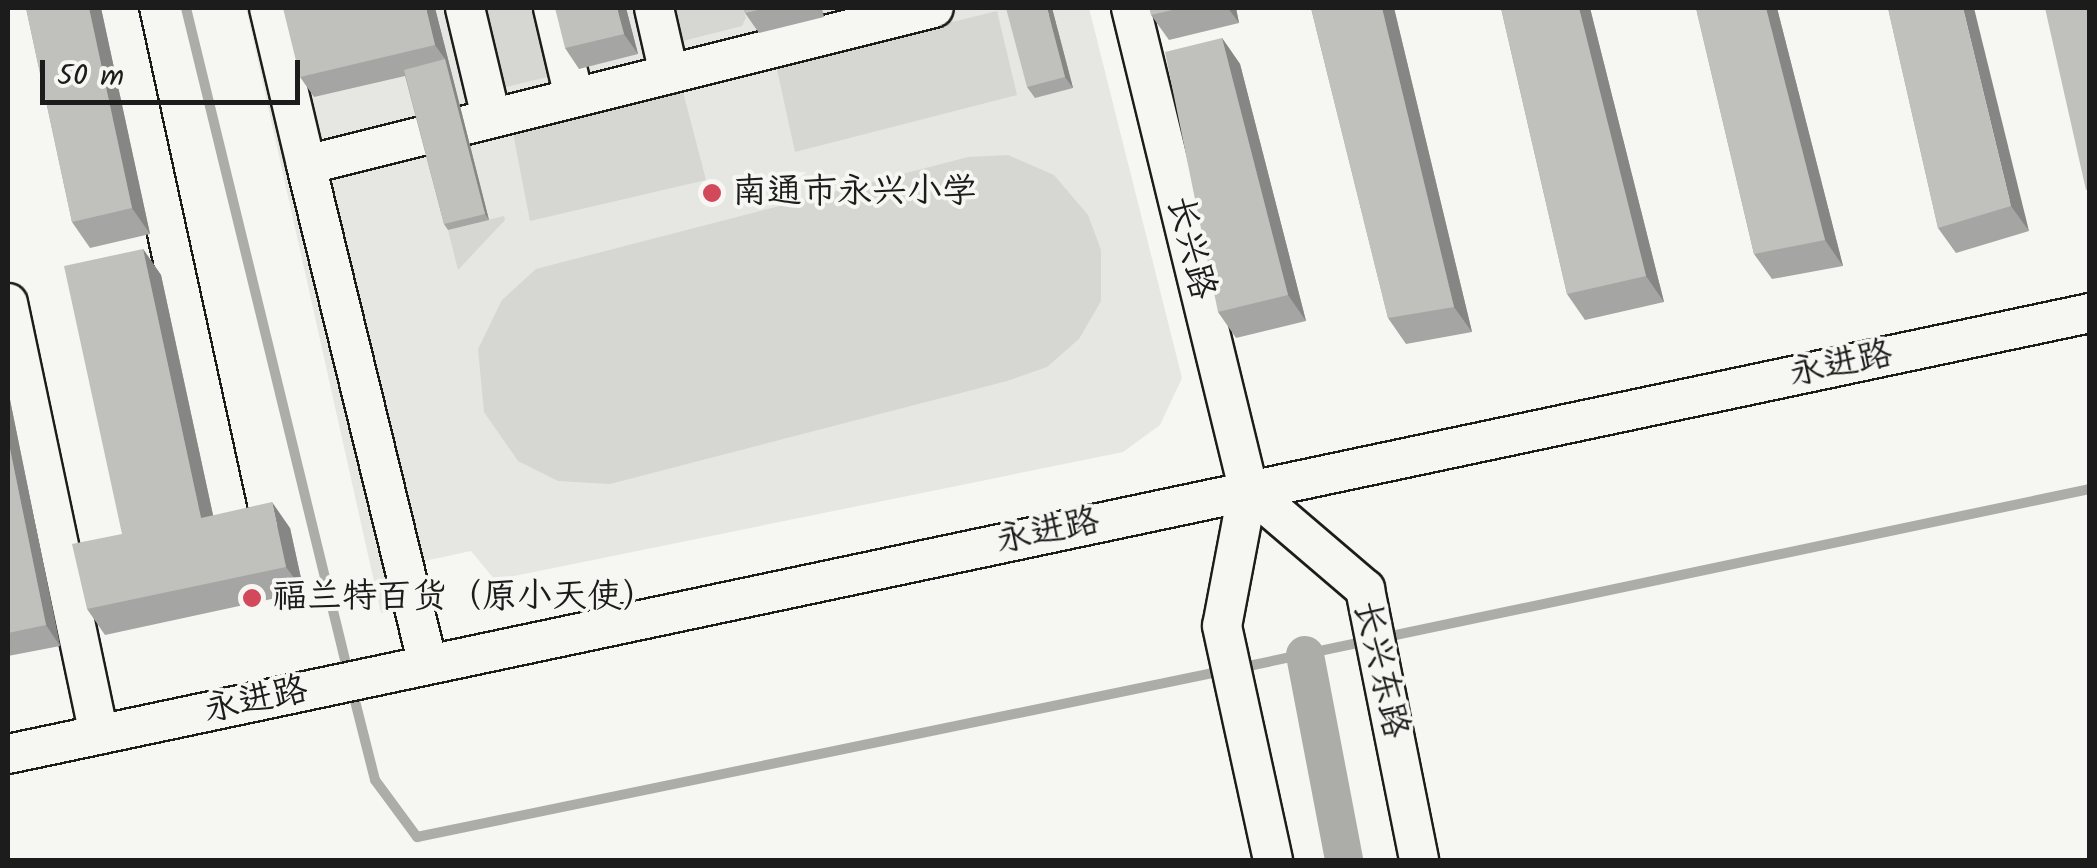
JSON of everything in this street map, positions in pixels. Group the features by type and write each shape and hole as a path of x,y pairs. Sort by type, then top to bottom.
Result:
{"street":[{"path":"118,8 230,522"},
{"path":"269,8 414,668"},
{"path":"465,8 492,117"},
{"path":"553,8 574,97"},
{"path":"654,8 670,74"},
{"path":"306,165 929,8"},
{"name":"长兴路","path":"1131,8 1248,489"},
{"path":"8,303 99,735"},
{"name":"永进路","path":"8,754 2090,313"},
{"path":"1248,489 1222,626 1273,860"},
{"name":"长兴东路","path":"1248,489 1365,589 1419,860"}],"shaded area":[{"name":"南通市永兴小学","path":"246,8 1089,8 1182,378 1160,425 1123,452 495,580 471,551 466,552 420,562 420,605 381,613"},
{"path":"468,8 547,8 556,75 493,90"},
{"path":"665,8 743,8 746,18 742,26 679,42"},
{"path":"997,11 1017,95 795,152 776,65"},
{"path":"682,88 706,180 530,221 512,128"},
{"path":"1008,155 1054,175 1088,215 1101,250 1101,301 1079,339 1047,367 1007,381 610,484 558,481 518,461 484,412 478,349 502,300 536,269 968,157"},
{"path":"504,216 505,220 458,270 448,230"}],"building":[{"path":"26,8 89,8 132,208 72,222"},
{"path":"283,8 426,8 435,45 300,77"},
{"path":"555,8 617,8 624,34 565,48"},
{"path":"1006,8 1047,8 1065,77 1027,87"},
{"path":"1150,8 1181,8 1151,15"},
{"path":"1311,8 1382,8 1454,307 1388,318"},
{"path":"1501,8 1579,8 1646,276 1567,294"},
{"path":"1696,8 1766,8 1825,240 1754,254"},
{"path":"1888,8 1963,8 2011,206 1938,228"},
{"path":"2045,8 2090,8 2090,189 2086,190"},
{"path":"1222,38 1288,295 1218,312 1165,52"},
{"path":"445,59 485,214 444,224 404,70"},
{"path":"143,249 201,518 272,502 286,567 87,609 72,544 122,534 64,266"},
{"path":"8,439 46,625 8,633"}],"waterway":[{"path":"186,8 348,672"},
{"path":"1239,668 2090,489"},
{"path":"1305,655 1344,860"},
{"path":"352,689 375,780 417,837 1223,671"}],"place":[{"name":"南通市永兴小学","path":"712,193"},
{"name":"福兰特百货（原小天使）","path":"252,598"}]}
